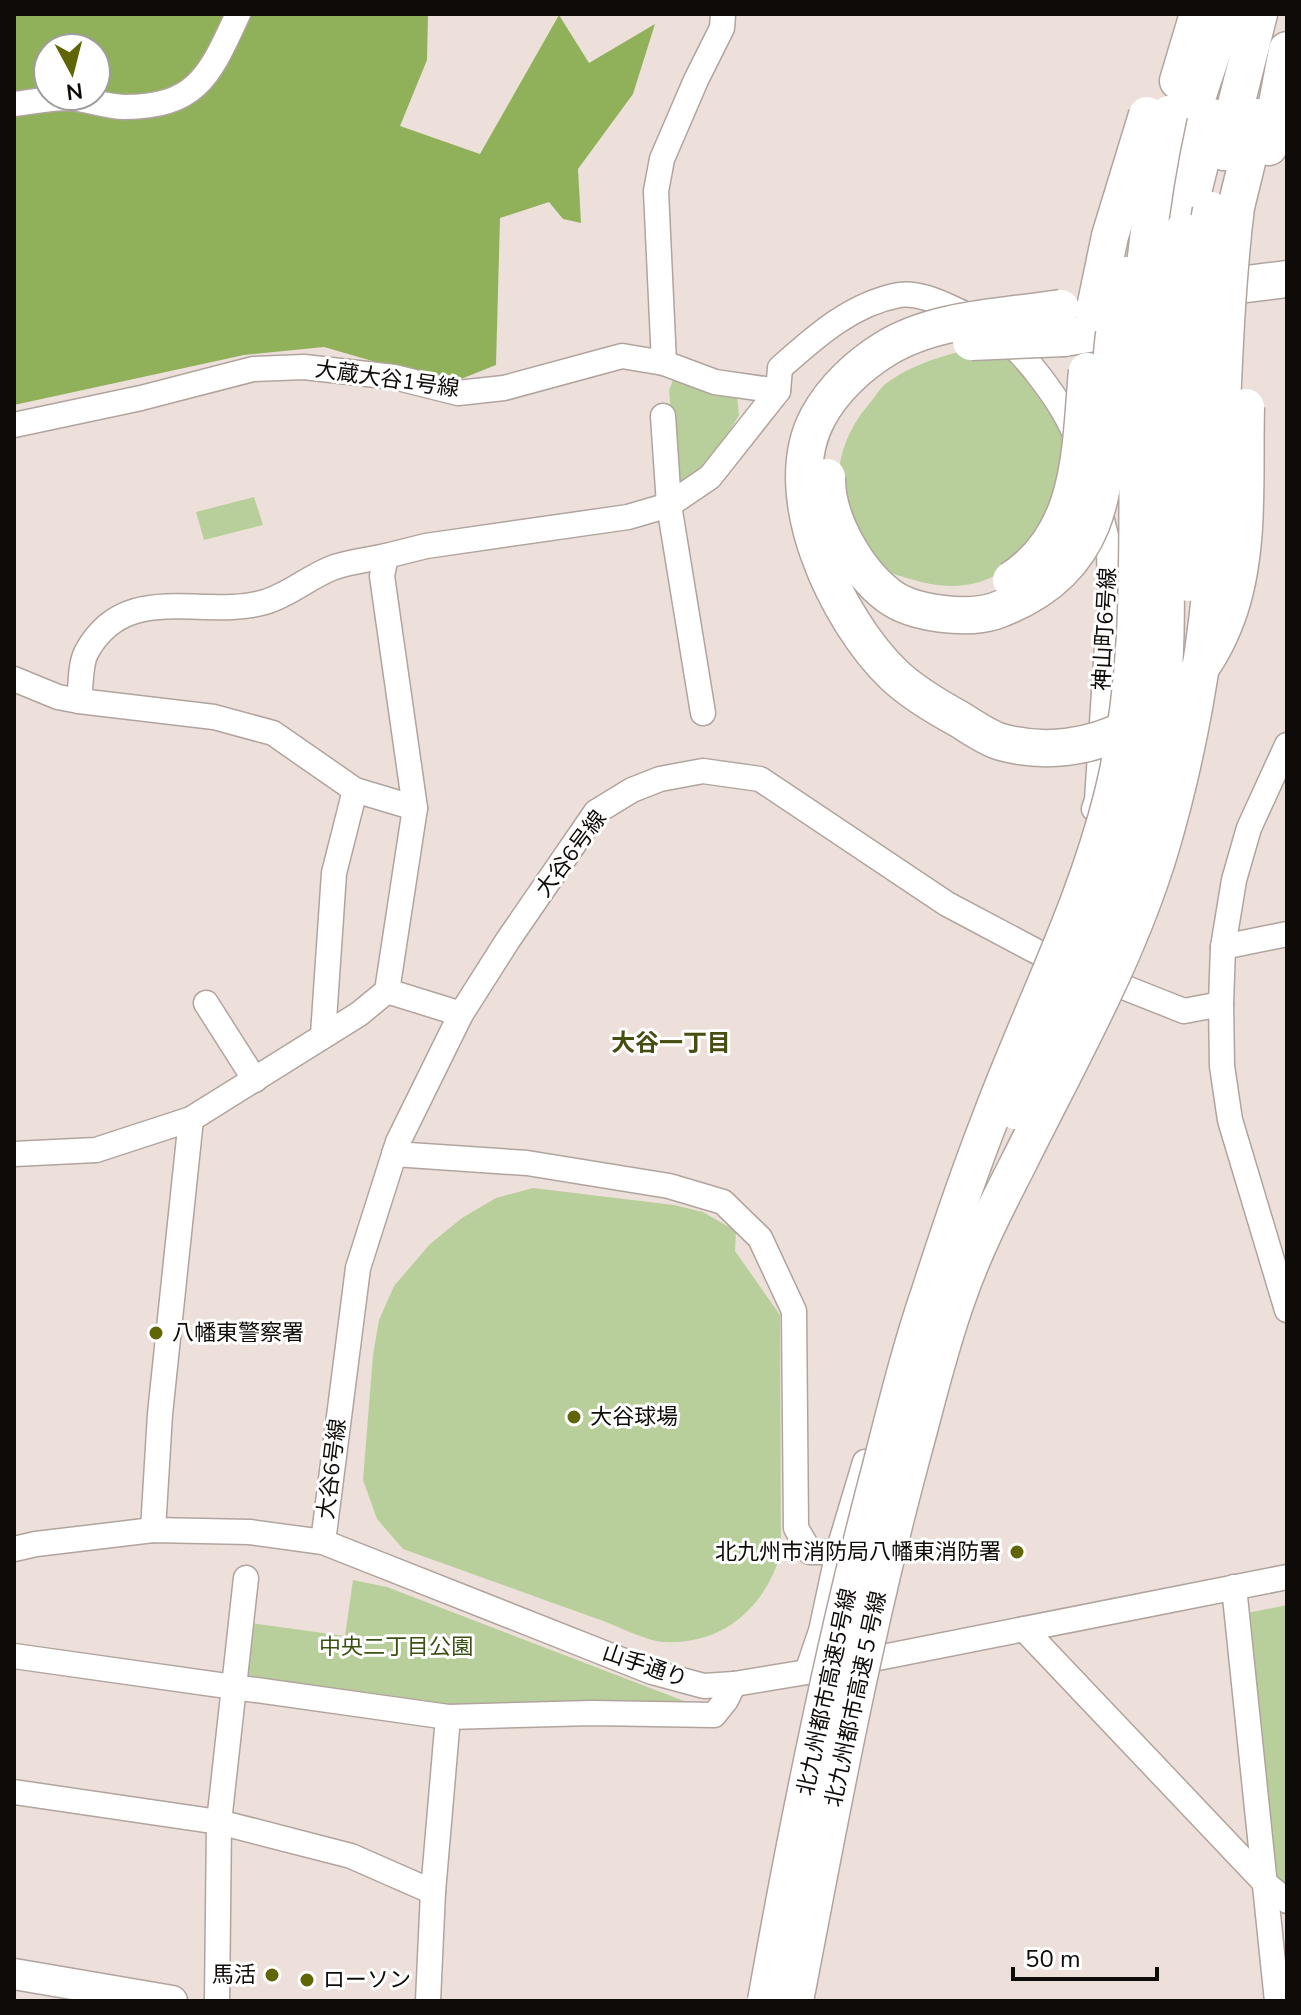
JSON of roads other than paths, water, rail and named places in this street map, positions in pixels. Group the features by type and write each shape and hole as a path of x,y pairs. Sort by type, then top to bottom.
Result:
{"highway":[{"path":"928,1293 988,1122 1097,852 1124,743 1133,680 1139,575 1140,308 1159,111 1178,14"},
{"path":"857,561 918,596 953,598 1013,580 1039,559 1058,531 1071,499 1077,469 1089,353 1110,236 1198,14"},
{"path":"1225,14 1185,134 1122,289 1115,318 1110,352 1102,498 1080,547 1052,580 1024,599 989,612 944,615 890,597 857,561 837,528 826,496 828,454 834,430 845,406 876,376 898,362 952,344 978,341 1062,323 1287,279"},
{"path":"1240,14 1222,214 1251,291 1242,545 1237,582 1227,617 1194,678 1172,703 1145,720 1087,745 1026,747 998,741 944,711 894,675 840,602 821,564 807,516 804,481 807,447 816,418 834,393 860,367 886,348 943,326 1062,323 1287,301"},
{"path":"1222,214 1259,14"},
{"path":"1222,214 1270,14"},
{"path":"928,1293 1099,940 1139,816 1162,698 1165,638 1165,376 1171,308 1222,214 1283,14"},
{"path":"944,711 1029,730 1086,720 1114,707 1139,688 1157,667 1172,641 1188,584 1193,337 1200,272 1287,50"},
{"name":"北九州都市高速５号線","path":"795,2001 841,1760 901,1496 957,1298 991,1218 1104,994 1138,916 1182,768 1198,690 1216,524 1227,280 1222,214"},
{"name":"北九州都市高速5号線","path":"766,2001 792,1854 859,1548 928,1293"}],"main road":[{"path":"14,1974 172,2001"}],"street":[{"path":"14,104 69,98 123,107 171,102 186,94 215,62 238,14"},
{"path":"723,14 722,28 662,159 656,191 664,363 715,382 778,391"},
{"name":"神山町6号線","path":"79,701 85,655 108,624 125,614 156,606 227,608 267,601 332,568 426,546 628,517 669,505 710,477 778,391 780,368 818,334 859,308 901,295 934,299 987,325 1030,364 1071,422 1092,481 1109,548 1110,600 1097,800 1045,956 941,1211 838,1552 821,1631 807,1672"},
{"name":"大蔵大谷1号線","path":"14,425 141,398 253,369 304,367 394,377 458,393 504,388 622,356 664,363"},
{"path":"663,416 669,505 703,713"},
{"path":"14,1154 96,1150 191,1119 359,1014 387,991 415,808 382,576 386,556"},
{"path":"14,679 58,697 214,717 273,733 355,790 415,808"},
{"path":"1287,745 1276,791 1249,828 1234,880 1223,947 1221,1004 1222,1066 1230,1120 1287,1310"},
{"name":"大谷6号線","path":"323,1542 358,1268 394,1154 461,1014 596,812 632,790 660,779 703,771 760,779 947,904 1045,956 1184,1011 1221,1004"},
{"path":"323,1035 334,873 355,790"},
{"path":"1223,947 1287,934"},
{"path":"387,991 461,1014"},
{"path":"206,1003 255,1080"},
{"path":"153,1530 162,1398 191,1119"},
{"path":"394,1154 527,1163 669,1186 723,1202 760,1238 794,1311 796,1528 810,1552 838,1552"},
{"name":"山手通り","path":"14,1549 153,1530 236,1531 323,1542 652,1672 704,1686 807,1672 1287,1577"},
{"path":"217,2001 219,1822 246,1578"},
{"path":"1234,1587 1277,2001"},
{"path":"1024,1629 1266,1884 1287,1901"},
{"path":"14,1656 448,1717 592,1713 714,1715 734,1684"},
{"path":"428,2001 433,1892 448,1717"},
{"path":"14,1792 219,1822 351,1856 433,1892"}],"place":[{"name":"八幡東警察署","path":"156,1333"},
{"name":"大谷球場","path":"574,1417"},
{"name":"北九州市消防局八幡東消防署","path":"1017,1552"},
{"name":"馬活","path":"272,1975"},
{"name":"ローソン","path":"307,1980"}],"district":[{"name":"大谷一丁目","path":"671,1043"}],"park label":[{"name":"中央二丁目公園","path":"396,1647"}]}
